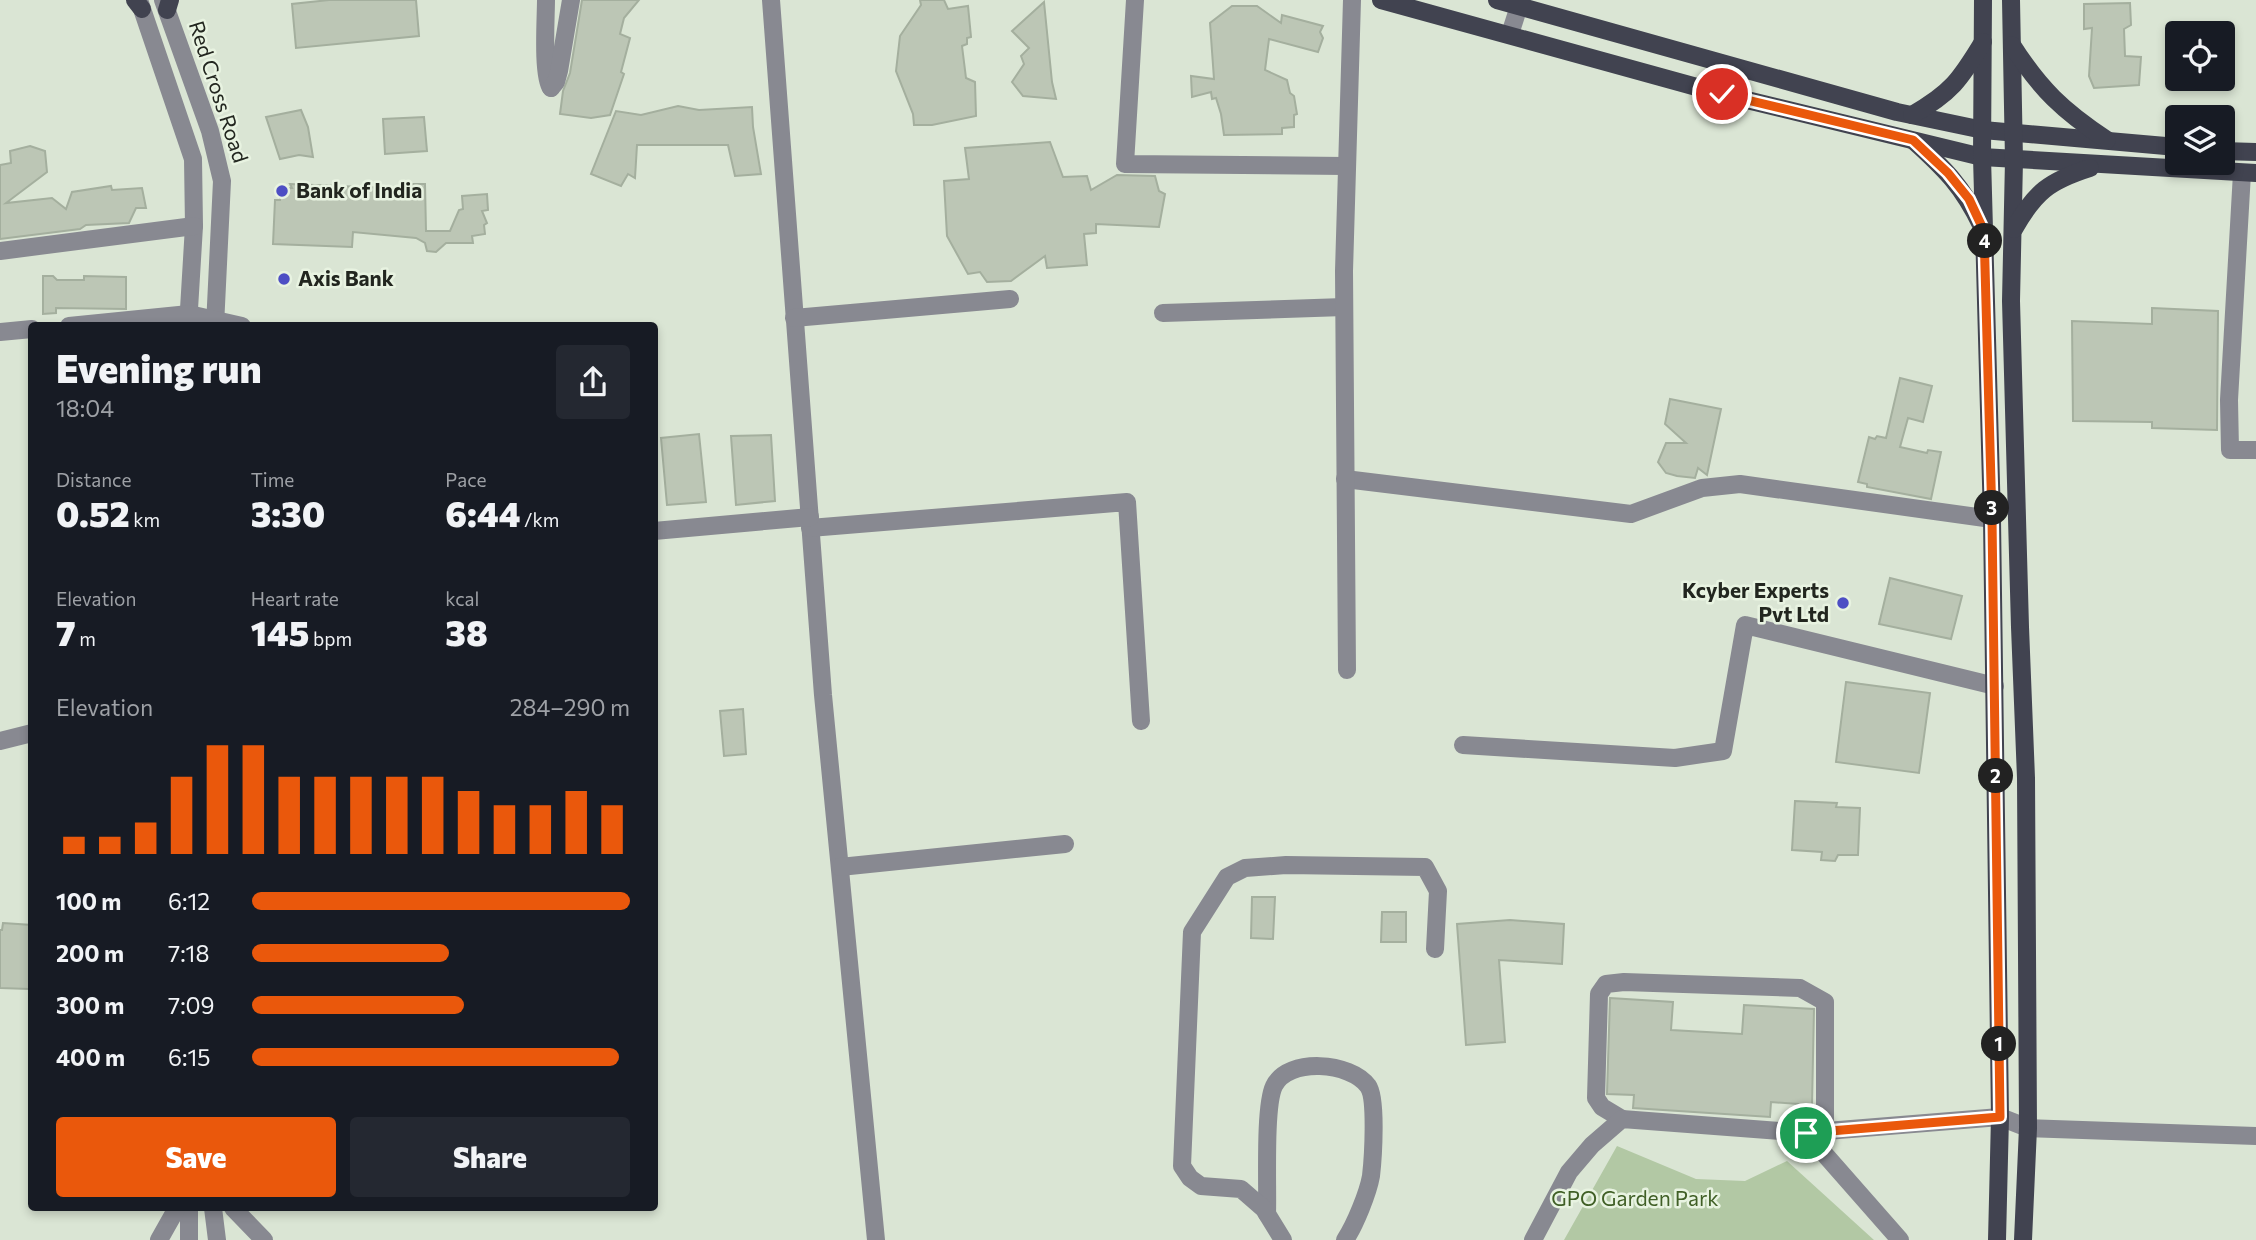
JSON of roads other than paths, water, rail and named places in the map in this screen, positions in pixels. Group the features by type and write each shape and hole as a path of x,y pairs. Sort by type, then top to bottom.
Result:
{"main road":[{"path":"1381,0 1722,94 1982,157 2249,173"},
{"path":"1497,0 1520,3 1912,115 1983,130 2165,146"},
{"path":"1983,0 1982,157 1992,519 2000,1117 1997,1240"},
{"path":"2011,0 2014,160 2011,301 2026,778 2028,1128 2022,1240"},
{"path":"1912,115 1939,100 1963,76 1983,42"},
{"path":"2011,45 2032,76 2050,95 2076,120 2109,141"},
{"path":"1913,140 1948,173 1969,199 1984,231"},
{"path":"2235,151 2256,152"},
{"path":"2012,231 2027,206 2041,190 2063,177 2100,165"}],"street":[{"path":"546,0 545,48 548,83 551,88 559,71 571,0"},
{"path":"771,0 823,695 876,1240"},
{"path":"1135,0 1125,164 1346,166"},
{"path":"1347,670 1344,307 1352,0"},
{"path":"139,3 193,159 194,226 189,320 149,322"},
{"name":"Red Cross Road","path":"167,3 210,131 222,181 215,322"},
{"path":"1510,34 1520,3"},
{"path":"2249,173 2229,400 2230,450 2256,450"},
{"path":"0,251 194,226"},
{"path":"794,318 1010,299"},
{"path":"1163,313 1344,307"},
{"path":"0,332 28,329"},
{"path":"1345,479 1631,514 1702,488 1740,484 1992,519"},
{"path":"658,531 1127,502 1141,721"},
{"path":"1462,745 1675,758 1723,751 1745,625 1994,686"},
{"path":"0,741 28,734"},
{"path":"840,867 1065,844"},
{"path":"1283,1240 1267,1214 1241,1189 1200,1186 1182,1166 1192,932 1227,877 1245,868 1286,865 1425,867 1438,891 1434,949"},
{"path":"1825,1131 1825,1002 1800,988 1624,982 1606,984 1599,994 1595,1098 1602,1107 1622,1119 1806,1133 2000,1117 2028,1128 2256,1136"},
{"path":"1267,1214 1270,1112 1274,1086 1286,1073 1305,1068 1332,1066 1353,1072 1370,1087 1374,1113 1370,1177 1356,1218 1345,1240"},
{"path":"1533,1240 1569,1172 1592,1144 1622,1119"},
{"path":"1806,1133 1899,1240"},
{"path":"159,1240 175,1211"},
{"path":"189,1211 189,1240"},
{"path":"214,1211 217,1240"},
{"path":"236,1211 264,1240"}],"place":[{"name":"Bank of India","path":"282,191"},
{"name":"Axis Bank","path":"284,279"},
{"name":"Kcyber Experts Pvt Ltd","path":"1843,603"}],"park label":[{"name":"GPO Garden Park","path":"1635,1199"}]}
